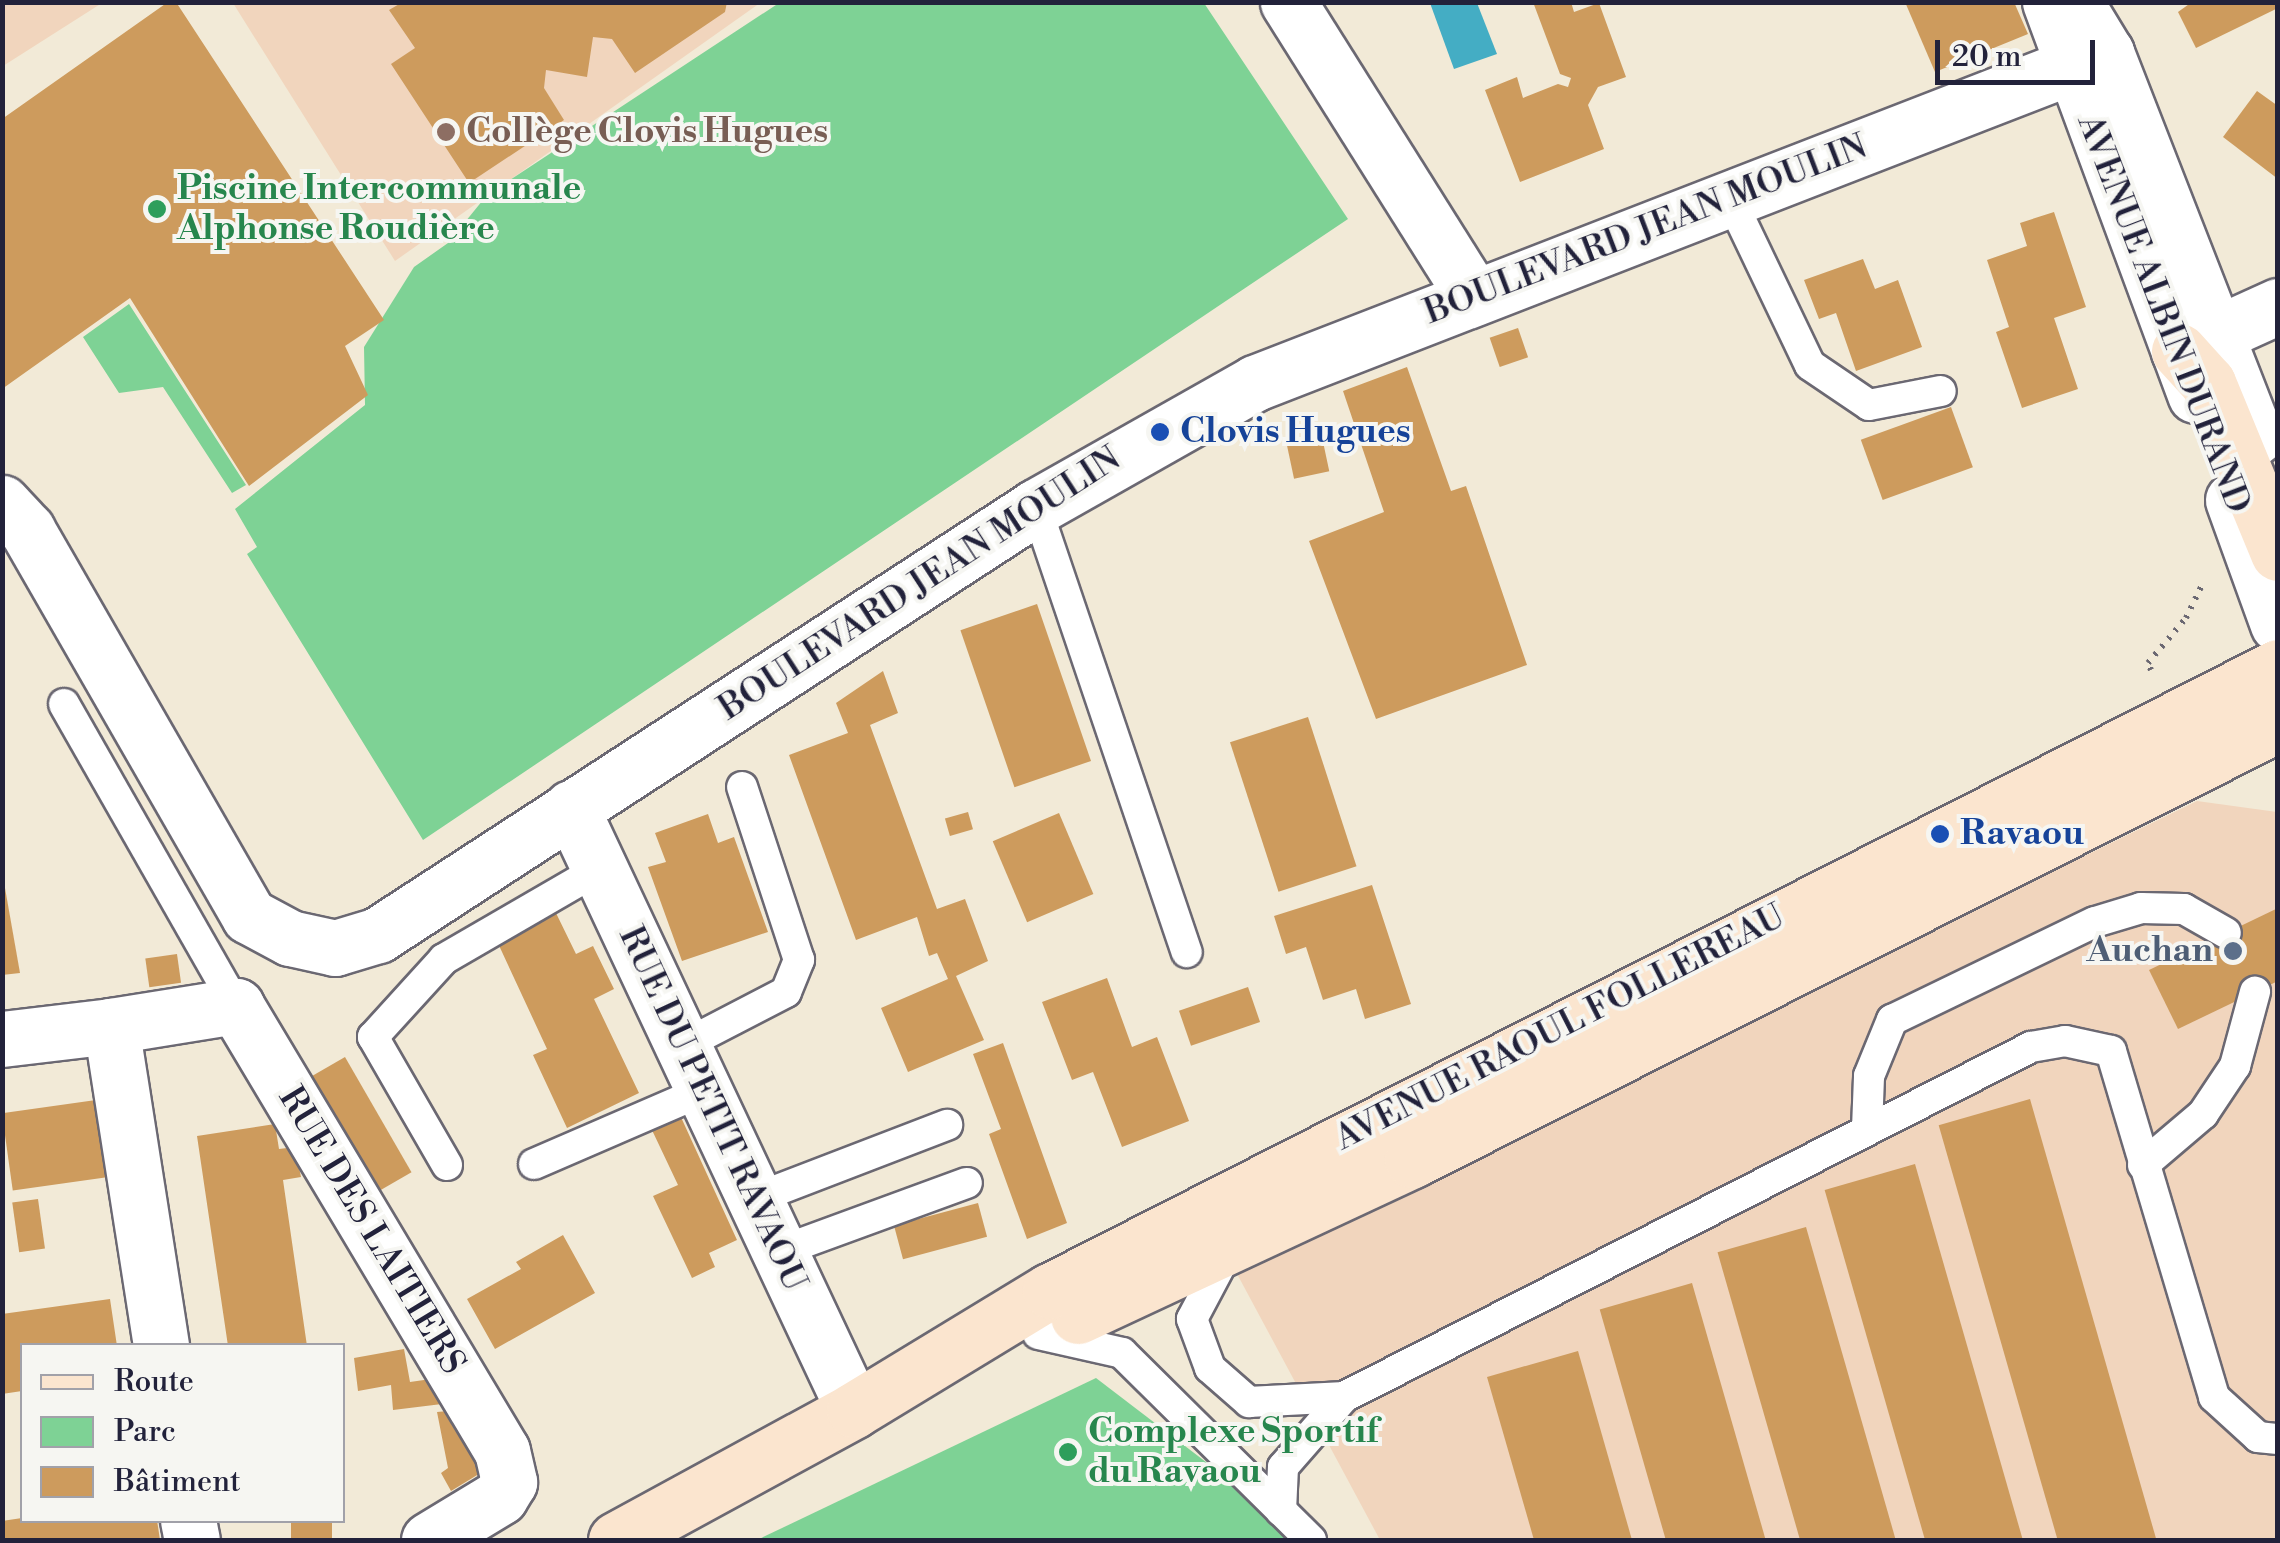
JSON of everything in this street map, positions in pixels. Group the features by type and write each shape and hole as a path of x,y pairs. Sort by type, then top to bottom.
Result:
{"main road":[{"path":"2200,328 2208,383 2278,553"},
{"name":"AVENUE RAOUL FOLLEREAU","path":"616,1540 854,1410 1050,1290 2278,667"},
{"name":"AVENUE RAOUL FOLLEREAU","path":"854,1410 1038,1334 1232,1245 1969,882 2278,724"}],"street":[{"path":"1288,2 1474,297"},
{"name":"AVENUE ALBIN DURAND","path":"2050,2 2088,60"},
{"name":"AVENUE ALBIN DURAND","path":"2075,2 2088,60 2200,328 2276,489"},
{"name":"BOULEVARD JEAN MOULIN","path":"2,503 26,530 249,916 290,938 336,948 378,935 1036,508 1255,383 2088,60"},
{"path":"2200,328 2278,306"},
{"name":"AVENUE ALBIN DURAND","path":"2200,328 2278,624"},
{"path":"1969,882 2002,842 2278,692"},
{"name":"RUE DU PETIT RAVAOU","path":"570,808 854,1410"},
{"path":"2,1040 236,1006"},
{"name":"RUE DES LAITIERS","path":"236,1006 502,1451 509,1482 500,1497 429,1540"},
{"path":"111,1026 161,1343"}],"lane":[{"path":"1729,196 1810,365 1869,404 1941,390"},
{"path":"1036,508 1187,952"},
{"path":"64,704 236,1006"},
{"path":"534,1164 692,1069 786,992 799,960 742,787"},
{"path":"447,1165 373,1036 444,959 600,869"},
{"path":"1867,1130 1869,1076 1892,1020 2095,922 2140,908 2184,908 2226,932"},
{"path":"2143,1165 2203,1114 2235,1066 2255,992"},
{"path":"1281,1511 1283,1467 1344,1397 2031,1047 2065,1041 2112,1051 2214,1396 2258,1437 2278,1439"},
{"path":"754,1200 947,1125"},
{"path":"778,1252 967,1183"},
{"path":"1232,1245 1192,1319 1210,1368 1249,1402 1344,1397"},
{"path":"1038,1334 1122,1353 1311,1540"}],"path":[{"path":"2172,720 2148,663 2186,618 2212,565"}],"shaded area":[{"path":"3,2 102,2 102,3 3,66"},
{"name":"Collège Clovis Hugues","path":"233,3 760,3 395,261"},
{"path":"2197,801 2277,812 2277,1540 1380,1540 1236,1272"}],"green space":[{"path":"779,3 1204,3 1348,219 423,840 247,554 257,547 235,509 365,405 364,347 414,267 448,243 487,195"},
{"path":"129,304 246,485 232,493 163,387 119,393 83,337"},
{"name":"Complexe Sportif du Ravaou","path":"1096,1378 1291,1527 1297,1540 757,1540"}],"water":[{"path":"1430,3 1477,3 1497,54 1454,69"}],"building":[{"name":"Piscine Intercommunale Alphonse Roudière","path":"168,2 176,2 384,320 345,346 368,395 249,486 130,298 2,389 2,119"},
{"path":"727,2 725,12 635,73 612,39 593,37 587,77 546,70 544,88 564,120 469,183 391,64 415,48 389,10 401,3"},
{"path":"1533,2 1571,2 1574,12 1599,3 1626,77 1598,87 1588,105 1604,149 1520,182 1485,90 1517,77 1523,98 1558,84 1568,87 1571,78 1560,74"},
{"path":"1905,2 2014,2 2028,34 1935,72"},
{"path":"2192,2 2278,2 2278,8 2196,48 2178,12"},
{"path":"2257,91 2278,106 2278,179 2223,137"},
{"path":"2054,212 2086,307 2054,318 2078,389 2022,408 1996,332 2009,327 1987,260 2027,246 2020,223"},
{"path":"1863,259 1875,289 1898,280 1922,347 1856,371 1836,313 1819,319 1804,280"},
{"path":"1518,328 1528,357 1500,367 1490,338"},
{"path":"1407,367 1451,491 1466,486 1527,665 1376,719 1309,541 1384,512 1343,391"},
{"path":"1951,407 1973,467 1883,500 1861,440"},
{"path":"1322,437 1329,471 1294,479 1287,444"},
{"path":"1037,604 1091,761 1014,787 960,630"},
{"path":"883,671 898,713 870,725 937,909 965,899 988,961 956,976 984,1040 908,1072 881,1008 948,979 937,953 929,956 917,917 856,940 789,755 848,733 836,703"},
{"path":"1308,717 1357,866 1279,892 1230,742"},
{"path":"968,812 973,829 950,836 945,819"},
{"path":"1059,813 1093,894 1027,922 993,841"},
{"path":"708,814 718,843 734,837 768,932 682,961 648,867 666,862 655,833"},
{"path":"2,871 20,973 2,975"},
{"path":"1372,885 1411,1004 1365,1019 1356,989 1323,1000 1306,947 1286,954 1274,916"},
{"name":"Auchan","path":"2278,908 2278,981 2178,1029 2149,970"},
{"path":"555,911 576,954 593,946 614,989 594,999 639,1093 567,1128 533,1055 547,1049 496,939"},
{"path":"177,954 181,983 149,987 145,958"},
{"path":"1107,978 1132,1047 1157,1037 1189,1121 1122,1147 1093,1072 1072,1080 1042,1002"},
{"path":"1248,987 1260,1022 1191,1046 1179,1011"},
{"path":"1003,1043 1067,1223 1027,1239 989,1134 1001,1129 973,1054"},
{"path":"345,1057 412,1172 366,1198 300,1083"},
{"path":"2030,1099 2156,1539 2058,1540 1939,1125"},
{"path":"96,1100 107,1177 13,1190 2,1113"},
{"path":"680,1115 737,1240 709,1253 715,1267 692,1278 653,1196 678,1185 651,1128"},
{"path":"275,1124 279,1149 295,1147 301,1177 283,1180 307,1343 228,1343 197,1136"},
{"path":"1915,1164 2023,1540 1925,1540 1825,1190"},
{"path":"38,1199 45,1249 19,1252 12,1203"},
{"path":"978,1203 987,1237 903,1259 894,1226"},
{"path":"1806,1227 1896,1539 1800,1540 1718,1252"},
{"path":"563,1235 595,1293 495,1349 467,1299 521,1269 516,1262"},
{"path":"1692,1283 1766,1540 1666,1540 1600,1309"},
{"path":"110,1299 117,1343 20,1343 20,1391 2,1394 2,1314"},
{"path":"404,1349 410,1382 438,1378 442,1404 393,1410 391,1385 358,1391 354,1358"},
{"path":"1578,1351 1632,1540 1534,1540 1487,1377"},
{"path":"459,1410 492,1466 451,1491 441,1473 448,1468 437,1412"},
{"path":"2,1521 157,1523 160,1540 2,1540"},
{"path":"291,1523 332,1523 332,1540 291,1540"}],"place":[{"name":"Collège Clovis Hugues","path":"446,132"},
{"name":"Piscine Intercommunale Alphonse Roudière","path":"157,209"},
{"name":"Clovis Hugues","path":"1160,432"},
{"name":"Ravaou","path":"1940,834"},
{"name":"Auchan","path":"2233,951"},
{"name":"Complexe Sportif du Ravaou","path":"1068,1452"}]}
